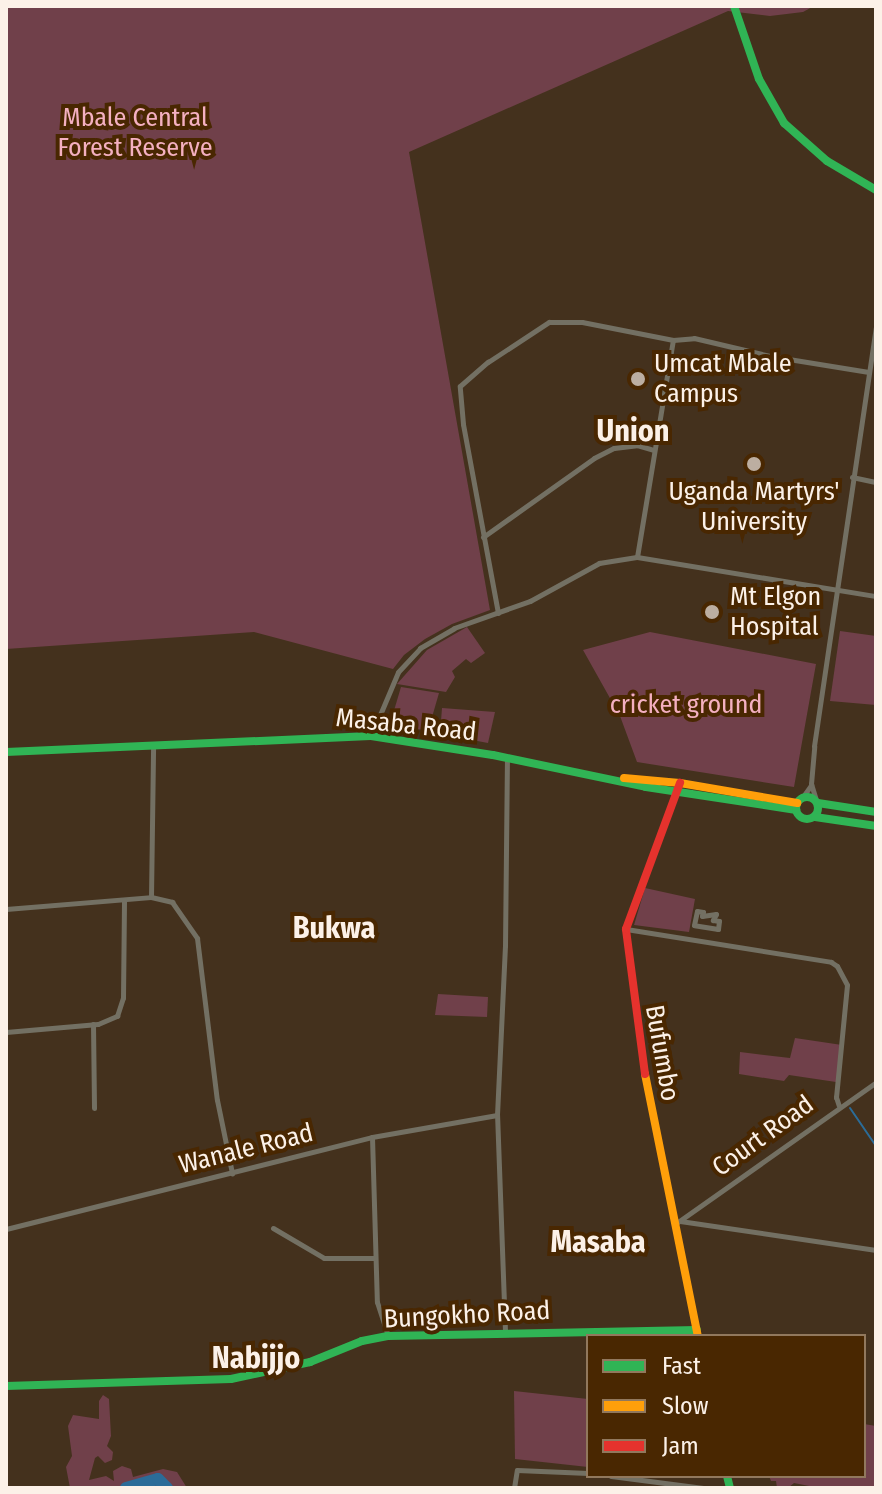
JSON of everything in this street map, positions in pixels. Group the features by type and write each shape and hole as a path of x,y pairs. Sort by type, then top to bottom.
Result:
{"street":[{"path":"734,6 759,79 784,123 827,161 876,190"},
{"path":"498,613 458,392 464,381 549,322 582,322 673,340 694,338 770,356 869,372"},
{"path":"798,804 811,784 852,477 876,328"},
{"path":"637,557 673,340"},
{"path":"866,388 876,390"},
{"path":"483,537 594,458 614,448 637,445 653,450"},
{"path":"852,477 876,482"},
{"path":"371,736 388,691 408,659 438,636 541,596 599,563 637,557 876,596"},
{"name":"Masaba Road","path":"6,752 371,736 507,757 610,778 798,804"},
{"path":"151,897 153,746"},
{"path":"505,1331 497,1115 505,946 507,757"},
{"path":"811,784 817,802 815,817"},
{"name":"Bufumbo","path":"679,788 626,929 638,1041 697,1333"},
{"path":"798,804 817,802 876,812"},
{"path":"798,804 804,819 815,817 876,826"},
{"path":"6,909 151,897 172,902 197,938 217,1100 232,1173"},
{"path":"6,1032 93,1024 108,1021 122,1010 124,900"},
{"path":"697,911 703,912 702,916 716,914 713,920 719,921 718,929 694,925 697,911"},
{"path":"626,929 837,966 847,985 836,1097 839,1106"},
{"path":"93,1024 94,1108"},
{"name":"Court Road","path":"677,1222 876,1082"},
{"name":"Wanale Road","path":"6,1229 372,1137 497,1115"},
{"path":"372,1137 378,1311 388,1336"},
{"path":"677,1222 876,1250"},
{"path":"273,1228 324,1258 374,1258"},
{"name":"Bungokho Road","path":"6,1386 231,1379 299,1365 362,1341 388,1336 505,1331 697,1333"},
{"path":"514,1488 517,1470 586,1473"},
{"path":"626,1478 703,1488"}],"green space":[{"name":"Mbale Central Forest Reserve","path":"6,6 814,6 803,12 770,16 728,11 409,152 490,610 452,624 425,639 404,655 393,669 254,632 6,649"},
{"path":"467,627 485,653 471,663 466,659 452,671 455,677 446,692 397,684 427,650"},
{"path":"840,631 876,636 876,705 830,701"},
{"name":"cricket ground","path":"650,632 816,664 794,787 637,762 620,716 583,650"},
{"path":"401,687 439,693 428,731 390,724"},
{"path":"442,708 495,712 488,743 440,734"},
{"path":"645,888 695,899 689,932 634,925"},
{"path":"438,994 488,997 487,1017 435,1015"},
{"path":"795,1038 842,1045 836,1082 789,1075 784,1081 739,1074 740,1052 790,1058"},
{"path":"514,1391 586,1399 586,1467 515,1459"},
{"path":"103,1395 109,1399 111,1436 107,1446 113,1452 112,1460 105,1463 98,1456 95,1458 89,1480 106,1476 114,1481 113,1471 122,1466 131,1469 133,1477 163,1469 177,1472 187,1488 70,1488 66,1467 72,1456 68,1426 73,1415 99,1419 99,1401"},
{"path":"866,1424 876,1426 876,1488 819,1488 794,1483 788,1488 777,1488 776,1481 770,1478 866,1478"}],"waterway":[{"path":"850,1108 876,1146"},
{"path":"126,1488 158,1479 167,1488"}],"traffic: fast":[{"path":"734,6 759,79 784,123 827,161 876,190"},
{"path":"6,752 371,736 493,755 646,787 796,810"},
{"path":"807,797 815,800 818,808 815,816 807,819 799,816 796,808 799,800 807,797"},
{"path":"818,803 876,812"},
{"path":"815,817 876,826"},
{"path":"6,1386 231,1379 310,1362 362,1341 388,1336 697,1330"},
{"path":"728,1478 730,1488"}],"traffic: slow":[{"path":"624,778 680,783 797,803"},
{"path":"645,1074 698,1334"}],"traffic: jam":[{"path":"645,1074 626,929 680,783"}],"place":[{"name":"Umcat Mbale Campus","path":"638,379"},
{"name":"Uganda Martyrs' University","path":"754,464"},
{"name":"Mt Elgon Hospital","path":"712,612"}],"district":[{"name":"Union","path":"633,431"},
{"name":"Bukwa","path":"334,928"},
{"name":"Masaba","path":"598,1242"},
{"name":"Nabijjo","path":"256,1358"}]}
